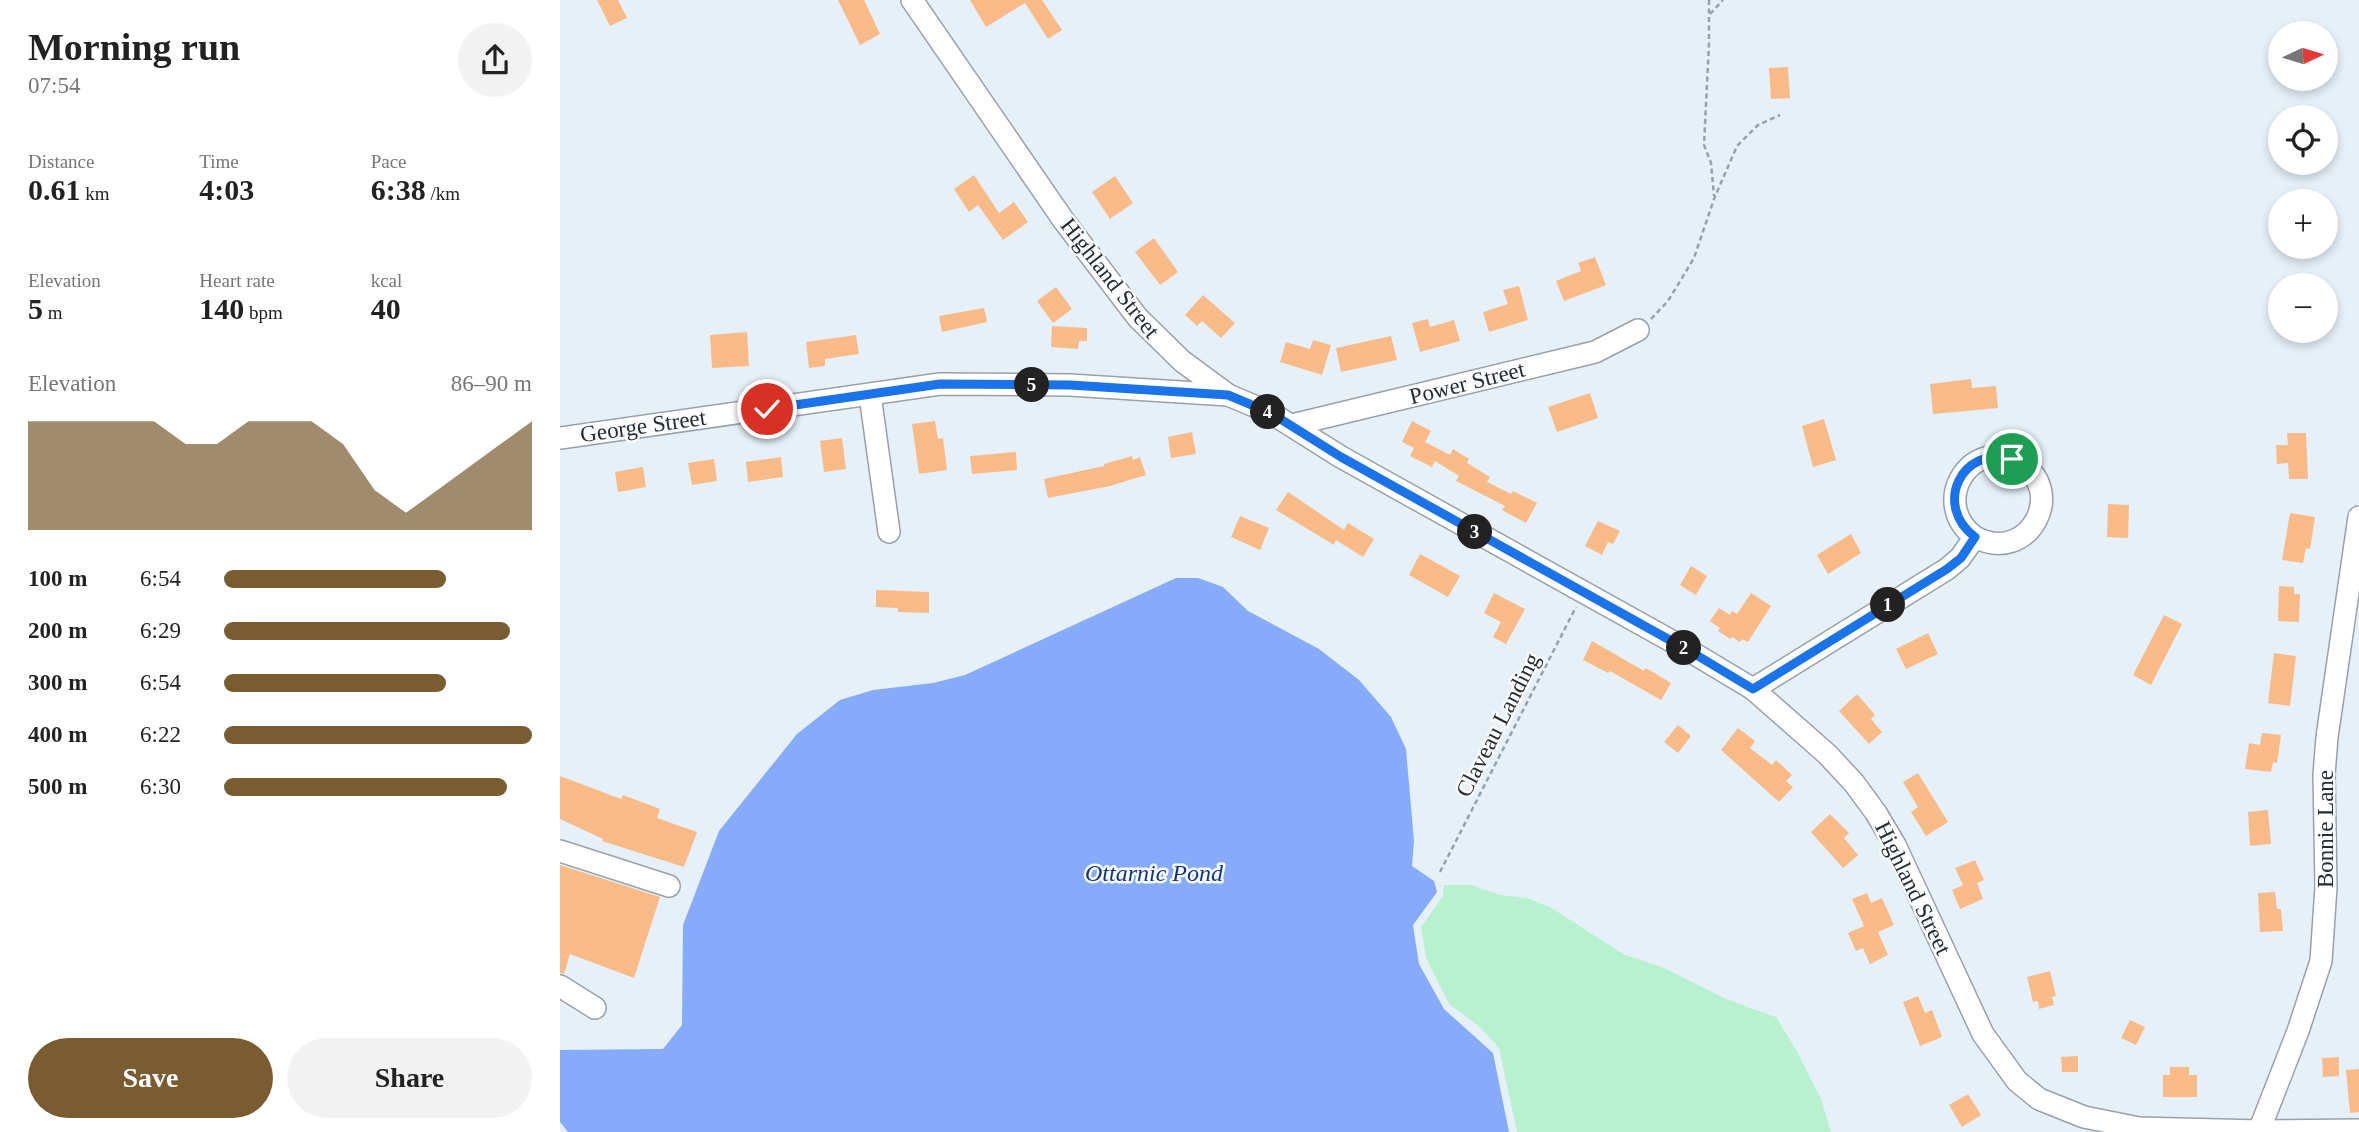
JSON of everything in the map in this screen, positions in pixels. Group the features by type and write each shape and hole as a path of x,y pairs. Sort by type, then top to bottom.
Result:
{"street":[{"name":"Highland Street","path":"912,0 1056,209 1138,318 1182,361 1228,395 1271,413 1341,457 1753,689 1827,754 1854,783 1876,813 1912,879 1983,1034 2017,1082 2039,1099 2102,1122 2165,1129 2359,1130"},
{"name":"Power Street","path":"1292,425 1595,352 1638,330"},
{"name":"George Street","path":"560,438 940,384 1070,385 1228,395"},
{"path":"870,395 889,532"},
{"path":"2005,457 2018,462 2033,475 2039,488 2041,501 2036,521 2022,536 2010,542 1992,543 1975,537 1960,522 1955,508 1959,480 1973,464 1985,458 2005,457"},
{"name":"Bonnie Lane","path":"2259,1131 2298,1031 2321,961 2326,887 2324,775 2351,619 2359,517"},
{"path":"1753,689 1947,569 1961,558 1975,537"},
{"path":"560,851 669,886"},
{"path":"560,986 595,1008"}],"path":[{"path":"1709,0 1704,145 1711,163 1714,199"},
{"path":"1710,14 1723,0"},
{"path":"1638,330 1668,301 1681,281 1699,246 1714,199 1737,146 1758,125 1780,115"},
{"name":"Claveau Landing","path":"1440,872 1583,592"}],"green space":[{"path":"1444,885 1471,885 1500,895 1527,898 1550,907 1623,954 1664,968 1726,999 1776,1017 1821,1099 1831,1132 1517,1132 1499,1048 1480,1027 1449,1004 1426,958 1421,927 1443,896"}],"water":[{"name":"Ottarnic Pond","path":"1176,578 1198,578 1223,587 1248,611 1319,649 1359,680 1391,717 1406,749 1414,841 1412,866 1434,881 1437,892 1413,925 1419,964 1444,1009 1493,1053 1509,1132 568,1132 560,1122 560,1050 663,1049 682,1025 683,925 719,831 797,734 840,700 873,690 933,683 965,675"}],"building":[{"path":"597,0 618,0 627,18 610,26"},
{"path":"838,0 864,0 880,34 860,45"},
{"path":"970,0 1042,0 1062,30 1048,39 1025,3 986,27"},
{"path":"1788,67 1790,98 1771,99 1769,68"},
{"path":"974,175 999,213 1014,202 1028,222 1003,240 978,205 969,212 954,189"},
{"path":"1115,176 1133,203 1110,219 1092,192"},
{"path":"1154,238 1178,272 1160,285 1135,252"},
{"path":"1595,257 1606,285 1564,301 1556,281 1581,271 1578,263"},
{"path":"1519,286 1528,320 1489,332 1483,312 1508,304 1503,290"},
{"path":"1056,287 1072,309 1053,323 1037,301"},
{"path":"1203,295 1235,323 1221,338 1202,321 1197,326 1185,315"},
{"path":"984,308 987,322 942,332 939,316"},
{"path":"1428,319 1430,327 1454,320 1460,341 1420,352 1412,323"},
{"path":"1052,326 1087,328 1087,341 1079,341 1078,349 1051,347"},
{"path":"747,332 749,366 712,368 710,335"},
{"path":"856,335 859,354 825,359 825,366 809,368 806,342"},
{"path":"1391,336 1397,360 1341,372 1336,348"},
{"path":"1313,340 1331,345 1322,375 1280,362 1286,342 1310,349"},
{"path":"1971,379 1972,388 1996,386 1998,408 1933,414 1930,384"},
{"path":"1590,393 1598,418 1557,432 1548,407"},
{"path":"1824,419 1836,460 1813,467 1802,426"},
{"path":"935,421 938,439 943,438 947,470 919,474 912,424"},
{"path":"1412,421 1431,431 1425,442 1450,455 1453,449 1469,459 1467,463 1490,477 1487,482 1537,503 1526,523 1502,510 1505,506 1456,481 1459,476 1435,461 1432,467 1410,456 1414,448 1402,442"},
{"path":"1192,432 1196,454 1171,458 1168,437"},
{"path":"2287,433 2306,433 2308,479 2289,479 2288,463 2277,464 2276,445 2288,445"},
{"path":"842,438 846,469 824,472 820,441"},
{"path":"1016,452 1017,470 972,474 970,456"},
{"path":"1132,456 1133,460 1140,457 1146,475 1110,486 1048,498 1044,479 1104,466"},
{"path":"781,457 783,477 748,482 746,462"},
{"path":"714,459 717,481 692,485 688,463"},
{"path":"643,467 646,487 618,492 615,472"},
{"path":"1288,492 1344,530 1348,523 1374,539 1363,557 1336,540 1334,545 1276,510"},
{"path":"2108,504 2129,505 2128,538 2107,537"},
{"path":"2290,513 2315,517 2310,549 2306,548 2303,563 2282,560"},
{"path":"1240,516 1269,528 1260,550 1231,537"},
{"path":"1598,521 1620,531 1613,544 1608,542 1602,555 1585,546"},
{"path":"1851,534 1861,553 1828,574 1817,555"},
{"path":"1420,554 1460,576 1448,597 1409,575"},
{"path":"1691,566 1707,576 1696,595 1680,585"},
{"path":"2279,586 2294,587 2294,594 2300,594 2299,622 2278,621"},
{"path":"876,590 929,592 929,613 898,612 898,608 876,607"},
{"path":"1494,593 1525,609 1506,644 1493,637 1501,622 1484,613"},
{"path":"1751,593 1771,606 1748,642 1742,639 1740,642 1732,637 1730,639 1710,621 1719,608 1730,615 1732,611 1737,614"},
{"path":"2164,615 2182,624 2151,685 2133,675"},
{"path":"1928,633 1938,654 1906,669 1896,649"},
{"path":"1592,641 1671,683 1661,700 1610,671 1608,673 1583,660"},
{"path":"2274,653 2296,656 2290,706 2268,703"},
{"path":"1857,694 1875,715 1871,719 1882,732 1869,744 1839,711"},
{"path":"1678,725 1691,736 1678,753 1664,742"},
{"path":"1738,728 1755,741 1750,748 1772,765 1776,760 1792,775 1786,781 1793,787 1779,802 1721,750"},
{"path":"2262,733 2281,735 2277,763 2273,762 2271,772 2245,769 2249,743 2260,745"},
{"path":"1918,773 1948,822 1926,836 1911,812 1918,807 1903,782"},
{"path":"560,776 621,799 623,795 660,809 657,818 697,832 684,867 602,841 603,839 560,819"},
{"path":"2268,810 2271,844 2250,846 2248,812"},
{"path":"1830,814 1849,833 1844,838 1858,855 1843,868 1811,832"},
{"path":"1975,860 1984,880 1977,883 1983,899 1960,909 1952,890 1963,885 1955,868"},
{"path":"560,865 660,897 634,978 570,954 564,974 560,973"},
{"path":"2275,892 2277,909 2281,909 2283,931 2260,932 2258,893"},
{"path":"1867,893 1871,903 1882,898 1894,925 1878,932 1888,955 1870,964 1863,948 1856,951 1848,933 1864,926 1852,899"},
{"path":"2050,971 2056,996 2052,997 2054,1005 2039,1009 2038,1001 2033,1002 2027,977"},
{"path":"1918,996 1925,1013 1932,1010 1942,1037 1920,1046 1903,1002"},
{"path":"2130,1020 2145,1027 2136,1045 2121,1038"},
{"path":"2078,1056 2078,1072 2062,1072 2061,1057"},
{"path":"2339,1057 2339,1076 2323,1077 2322,1058"},
{"path":"2170,1067 2189,1067 2189,1075 2197,1075 2197,1097 2163,1097 2163,1075 2170,1075"},
{"path":"2359,1069 2359,1112 2350,1113 2346,1070"},
{"path":"1968,1094 1981,1115 1962,1127 1949,1105"}],"route":[{"path":"767,409 940,384 1070,385 1228,395 1271,413 1341,457 1753,689 1961,558 1975,537 1964,528 1955,508 1959,480 1967,469 1978,461 1992,457 2012,459"}]}
